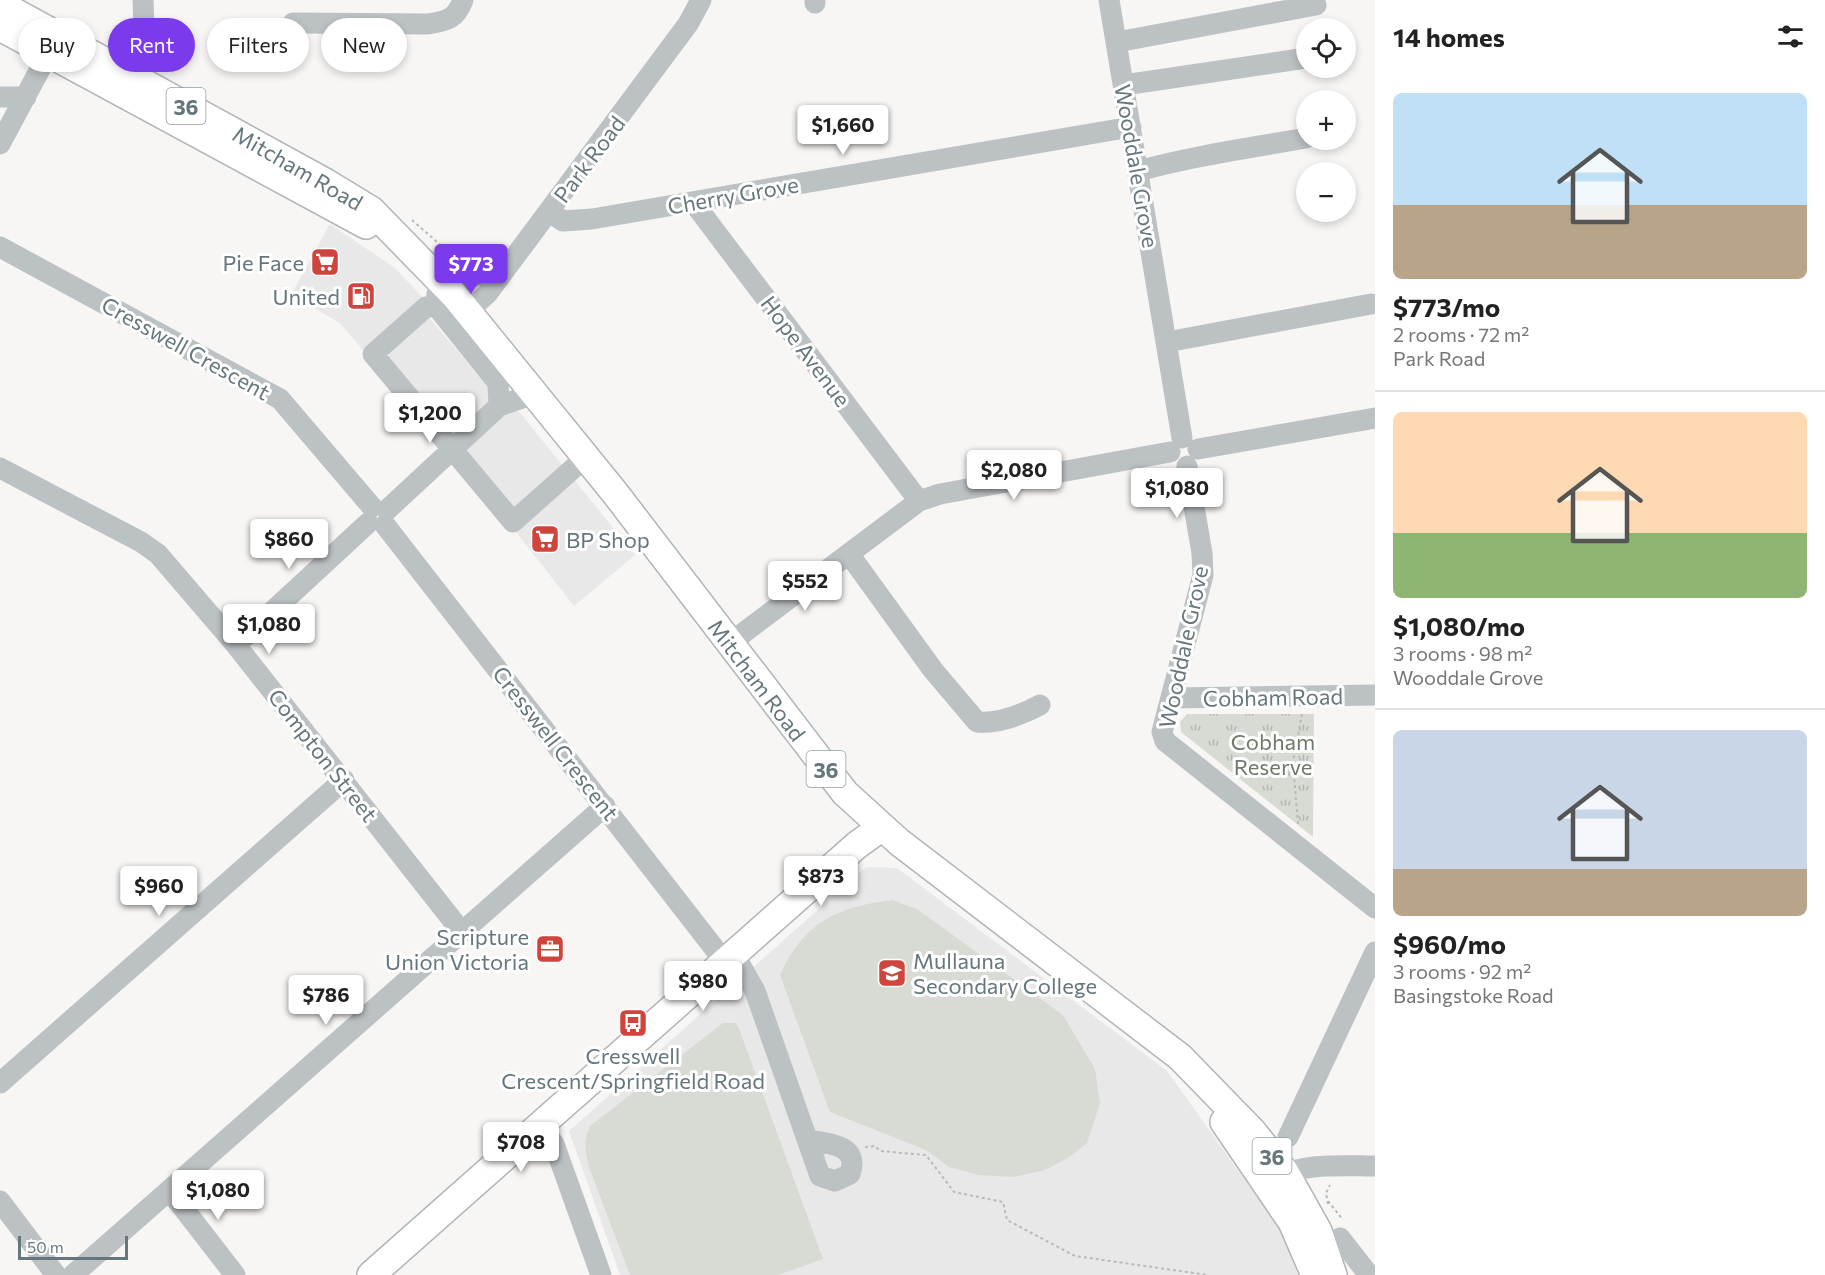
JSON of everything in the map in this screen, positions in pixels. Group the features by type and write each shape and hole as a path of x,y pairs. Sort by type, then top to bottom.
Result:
{"main road":[{"name":"Mitcham Road","path":"0,4 19,18"},
{"name":"Mitcham Road","path":"0,27 18,33"},
{"name":"Mitcham Road","path":"96,68 333,209 398,239 435,273 467,312 506,376 534,394 586,457 845,793 882,827 1180,1057 1318,1231 1333,1275"},
{"path":"383,1271 540,1126 857,845 882,827"},
{"name":"Mitcham Road","path":"1276,1178 1315,1275"}],"street":[{"path":"126,85 140,63 143,46 143,0"},
{"path":"309,23 428,24 448,21 459,11 463,0"},
{"name":"Park Road","path":"467,312 482,300 550,212 688,24 701,0"},
{"name":"Wooddale Grove","path":"1109,0 1202,553 1203,575 1162,732 1165,741 1375,908"},
{"path":"1117,42 1316,5"},
{"path":"1124,85 1296,59"},
{"path":"0,144 39,72"},
{"path":"0,97 26,97"},
{"name":"Cherry Grove","path":"550,212 571,222 1131,127"},
{"path":"1138,171 1180,159 1296,140"},
{"name":"Hope Avenue","path":"693,202 919,501"},
{"name":"Cresswell Crescent","path":"0,247 280,399 378,516 605,806 755,991 820,1176 835,1181 844,1179 850,1174 853,1165 850,1154"},
{"path":"499,406 506,376 436,306 435,273 456,277 488,274 509,265"},
{"path":"1167,342 1371,304"},
{"path":"436,306 426,307 373,354 513,522 586,457"},
{"path":"236,645 499,406 534,394"},
{"path":"730,643 919,501 940,494 1375,418"},
{"name":"Compton Street","path":"0,468 141,542 158,554 236,645 461,931"},
{"path":"849,554 933,670 977,722 996,721 1022,714 1040,705"},
{"name":"Cobham Road","path":"1171,698 1375,695"},
{"path":"0,1083 344,780"},
{"path":"73,1275 605,806"},
{"path":"1288,1137 1375,952"},
{"path":"540,1126 554,1144 601,1275"},
{"path":"808,1140 843,1147 850,1154"},
{"path":"1276,1178 1333,1166 1375,1166"},
{"path":"170,1191 235,1275"},
{"path":"0,1201 56,1275"},
{"path":"1340,1238 1369,1275"}],"path":[{"path":"1289,822 1299,829 1293,762 1303,711"},
{"path":"850,1154 870,1145 880,1150 926,1155 954,1192 1003,1202 1007,1220 1075,1256 1208,1275"}],"shaded area":[{"path":"330,224 395,268 424,299 425,313 485,383 521,414 635,555 574,606 512,527 340,323 291,295"},
{"name":"Mullauna Secondary College","path":"866,867 897,868 1167,1071 1282,1232 1298,1275 620,1275 569,1131"}],"green space":[{"name":"Cobham Reserve","path":"1187,714 1314,714 1313,837 1181,732 1180,722"},
{"path":"892,900 917,909 1063,1015 1095,1069 1100,1103 1087,1143 1068,1158 1045,1170 1014,1177 978,1175 949,1167 926,1150 830,1112 780,975 800,942 824,920 855,907"},
{"path":"723,1023 735,1023 738,1026 823,1259 778,1275 630,1275 587,1159 586,1137 590,1126"}],"place":[{"name":"Pie Face","path":"325,262"},
{"name":"United","path":"361,296"},
{"name":"BP Shop","path":"545,539"},
{"name":"Scripture Union Victoria","path":"550,949"},
{"name":"Mullauna Secondary College","path":"892,973"},
{"name":"Cresswell Crescent/Springfield Road","path":"633,1023"}]}
